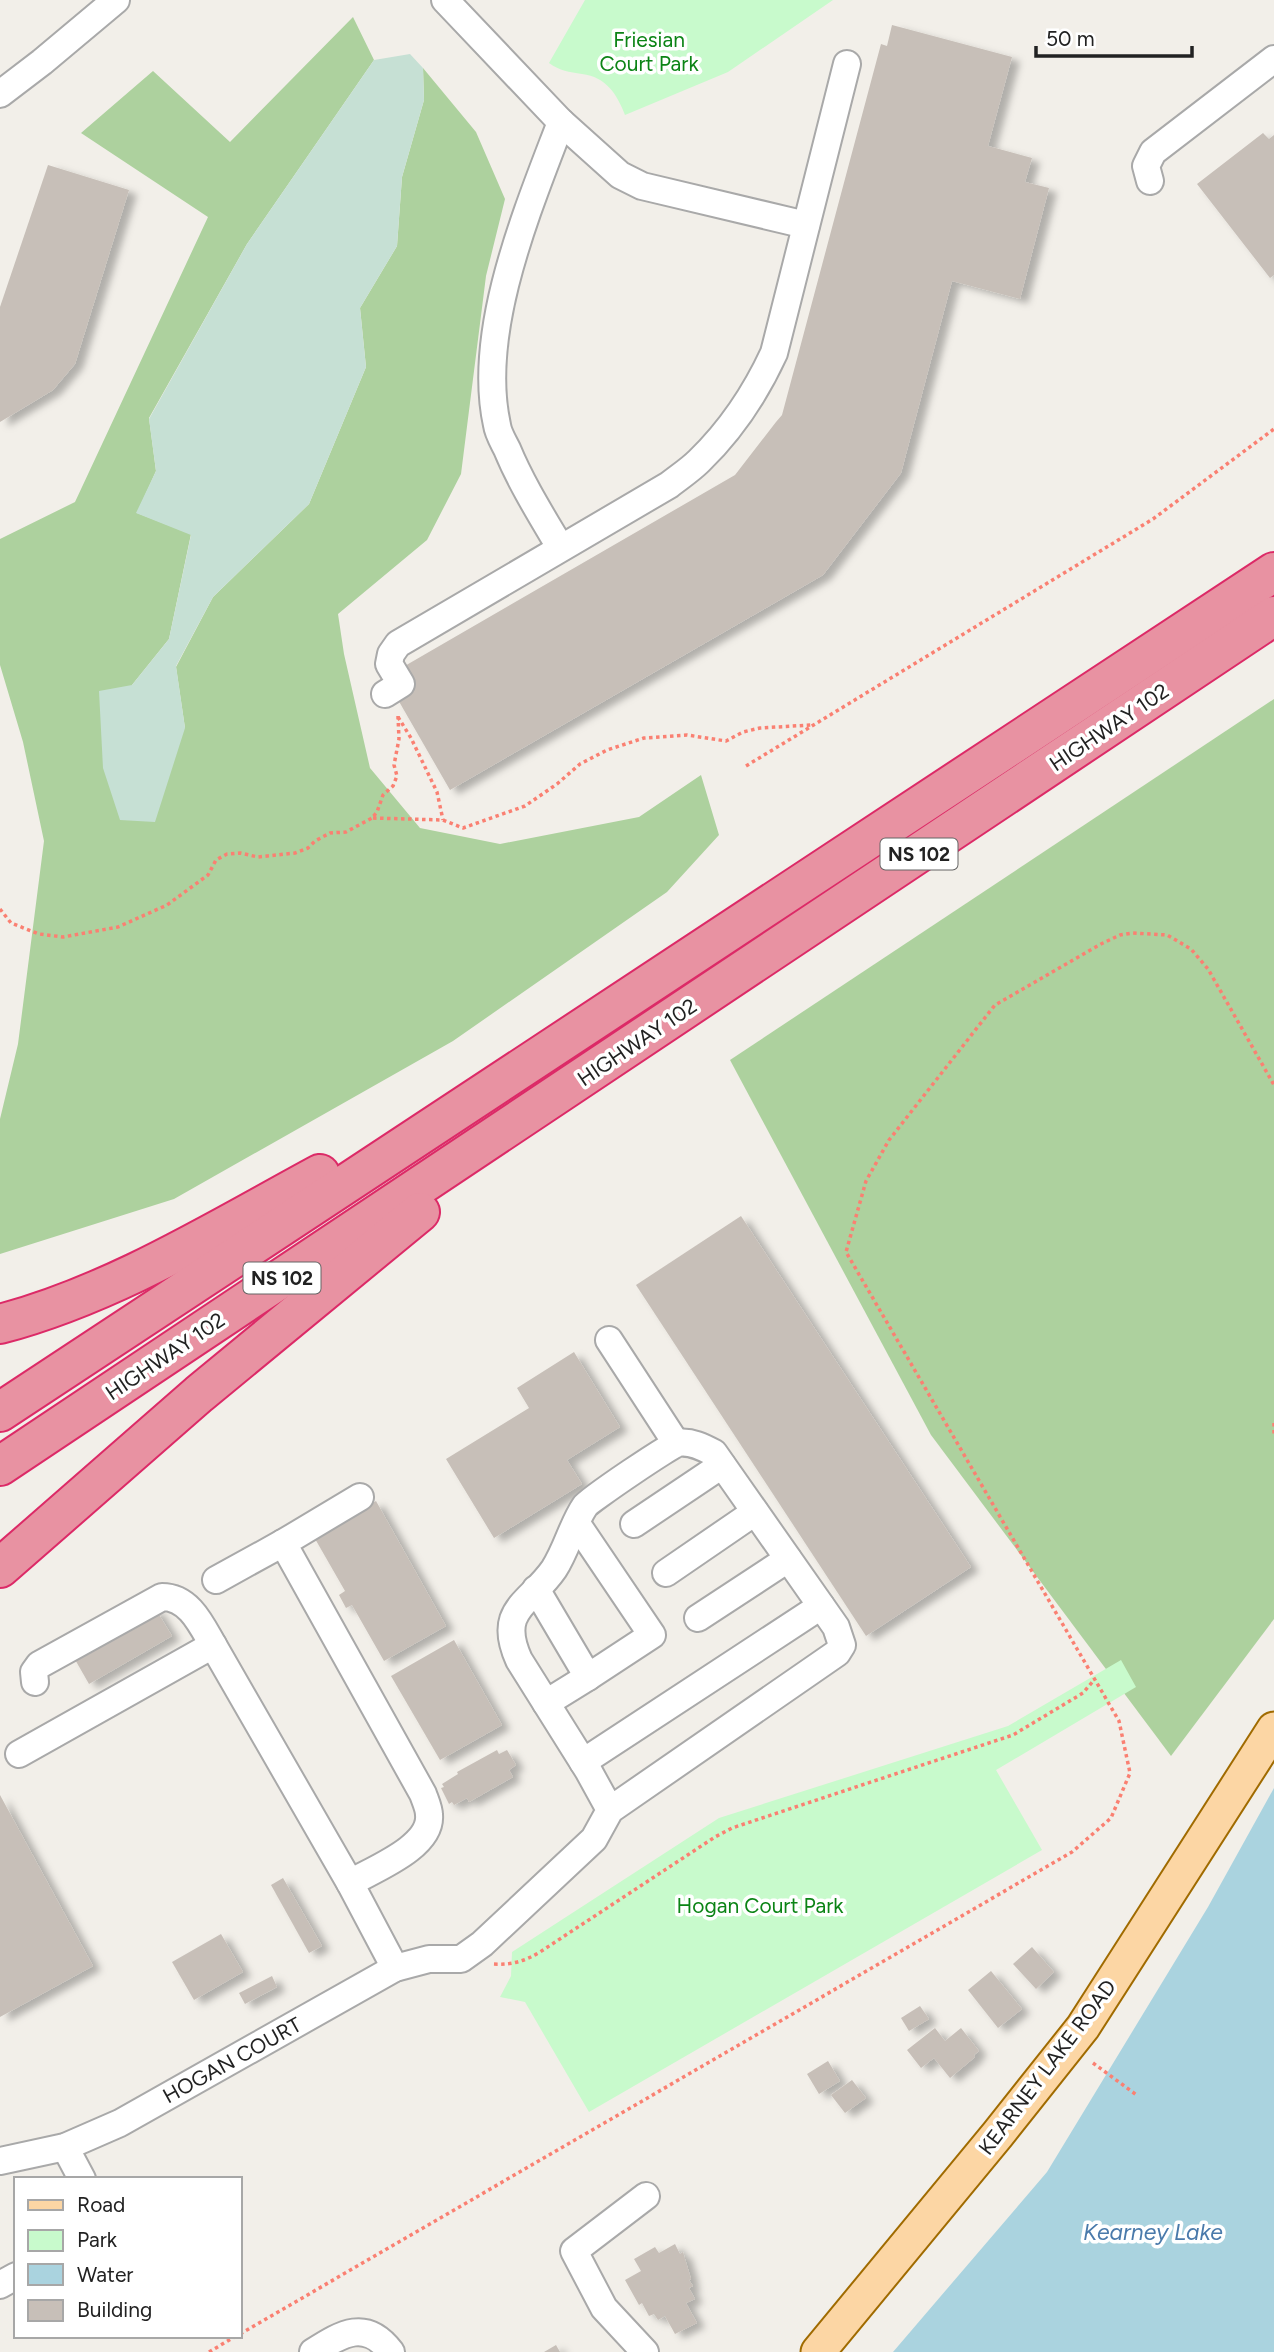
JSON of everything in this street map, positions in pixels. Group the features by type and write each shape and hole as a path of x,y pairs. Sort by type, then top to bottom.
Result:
{"highway":[{"name":"HIGHWAY 102","path":"0,1412 1274,572"},
{"name":"HIGHWAY 102","path":"0,1466 1274,616"},
{"path":"0,1324 98,1289 172,1254 541,1055"},
{"path":"0,1569 199,1394 323,1294 564,1091"}],"main road":[{"name":"KEARNEY LAKE ROAD","path":"818,2352 1083,2027 1274,1729"}],"street":[{"path":"0,94 116,0"},
{"path":"445,0 561,122 620,175 642,186 806,225"},
{"path":"1150,181 1146,166 1153,152 1274,58"},
{"path":"384,694 401,684 389,664 391,654 398,644 669,485 699,461 733,421 761,381 774,353 847,64"},
{"path":"560,547 502,439 497,426 493,384 496,330 517,236 561,122"},
{"path":"609,1340 676,1443"},
{"path":"461,1959 493,1936 594,1839 610,1810 837,1653 842,1645 841,1636 821,1606 714,1453 699,1445 676,1443 586,1504 552,1571 518,1607 511,1627 512,1644 519,1660 610,1810"},
{"path":"634,1524 722,1465"},
{"path":"216,1580 360,1497"},
{"path":"666,1573 755,1512"},
{"path":"546,1703 652,1635 577,1524"},
{"path":"283,1543 423,1794 429,1815 425,1833 414,1846 350,1883"},
{"path":"698,1618 788,1559"},
{"path":"536,1589 589,1677"},
{"path":"35,1682 34,1672 39,1665 162,1597 174,1597 186,1604 209,1638 350,1883 395,1968"},
{"path":"583,1762 821,1606"},
{"path":"19,1754 209,1638"},
{"name":"HOGAN COURT","path":"0,2161 65,2147 120,2123 395,1968 429,1959 461,1959"},
{"path":"65,2147 81,2177"},
{"path":"645,2352 604,2308 574,2250 646,2196"},
{"path":"313,2352 342,2336 361,2330 378,2336 391,2352"}],"path":[{"path":"746,766 1153,519 1274,429"},
{"path":"372,818 383,795 393,786 397,776 394,765 399,739 398,716 437,792 443,820"},
{"path":"0,909 11,923 39,934 64,937 118,927 167,905 208,876 216,860 227,854 240,853 258,857 295,853 308,848 330,833 354,829 372,818 443,820 463,828 525,806 580,764 607,750 644,738 687,735 726,741 743,732 760,728 814,725"},
{"path":"242,2333 1072,1852 1111,1818 1129,1773 1119,1721 846,1252 866,1181 889,1140 995,1005 1120,935 1167,935 1191,949 1208,969 1274,1085"},
{"path":"1274,1423 1274,1434"},
{"path":"461,1959 509,1965 526,1960 732,1828 1013,1735 1083,1693 1094,1680"},
{"path":"1093,2063 1138,2096"},
{"path":"209,2352 233,2338"}],"green space":[{"name":"Friesian Court Park","path":"585,0 833,0 728,72 625,115 618,100 604,83 549,63"},
{"path":"353,17 374,60 247,244 149,418 156,471 137,513 191,534 169,639 132,685 185,728 176,667 213,597 309,504 366,367 360,308 397,246 402,177 424,100 423,68 476,132 505,199 486,276 461,474 427,540 338,614 344,654 370,768 420,828 500,844 639,817 701,775 719,835 667,892 453,1041 174,1199 0,1254 0,1119 18,1044 44,841 23,742 0,665 0,539 75,502 208,217 81,133 153,71 230,142"},
{"path":"410,54 423,68 424,100 402,177 397,246 360,308 366,367 309,504 213,597 176,666 185,728 155,822 120,820 103,768 99,691 132,685 169,639 191,535 136,513 156,471 149,419 247,244 374,60"},
{"path":"1274,699 1274,1619 1171,1756 931,1435 730,1060"},
{"name":"Hogan Court Park","path":"1121,1660 1136,1687 996,1770 1042,1850 589,2112 525,2002 500,1997 511,1976 512,1952 719,1818 1008,1726"}],"water":[{"name":"Kearney Lake","path":"1274,1788 1274,2352 893,2352 1047,2172 1208,1907"}],"building":[{"path":"892,25 1012,57 988,146 1032,158 1025,182 1049,188 1020,299 952,281 901,473 823,575 450,790 397,698 415,688 403,667 735,475 782,415 881,44 887,46"},
{"path":"1263,133 1269,139 1274,135 1274,275 1270,278 1197,184"},
{"path":"48,165 129,190 75,364 53,390 0,422 0,307"},
{"path":"741,1216 971,1567 866,1636 636,1285"},
{"path":"574,1352 620,1427 567,1460 582,1484 494,1538 446,1459 529,1408 517,1388"},
{"path":"376,1501 446,1626 384,1661 352,1605 346,1608 339,1595 345,1591 314,1537"},
{"path":"155,1608 172,1636 89,1684 73,1656"},
{"path":"454,1640 502,1725 440,1760 391,1676"},
{"path":"497,1750 499,1754 507,1750 516,1765 509,1770 513,1777 469,1802 467,1798 454,1805 452,1802 449,1804 441,1788 444,1787 442,1784 458,1774 457,1772"},
{"path":"0,1795 93,1966 0,2017"},
{"path":"283,1878 322,1946 309,1953 271,1885"},
{"path":"221,1934 243,1972 194,2000 172,1962"},
{"path":"1032,1947 1054,1972 1036,1989 1013,1964"},
{"path":"991,1971 1022,2009 998,2028 968,1990"},
{"path":"272,1976 277,1987 245,2004 239,1993"},
{"path":"920,2006 929,2019 909,2031 901,2018"},
{"path":"935,2028 945,2041 961,2028 979,2051 950,2078 934,2058 921,2068 907,2050"},
{"path":"828,2061 840,2081 819,2094 807,2074"},
{"path":"852,2080 866,2098 845,2113 831,2095"},
{"path":"675,2244 680,2254 683,2252 691,2279 689,2280 693,2286 689,2288 695,2299 686,2303 697,2323 675,2334 665,2316 658,2320 654,2314 649,2316 642,2303 639,2305 625,2280 641,2271 634,2259 655,2247 659,2253"},
{"path":"556,2345 560,2352 544,2352"}]}
